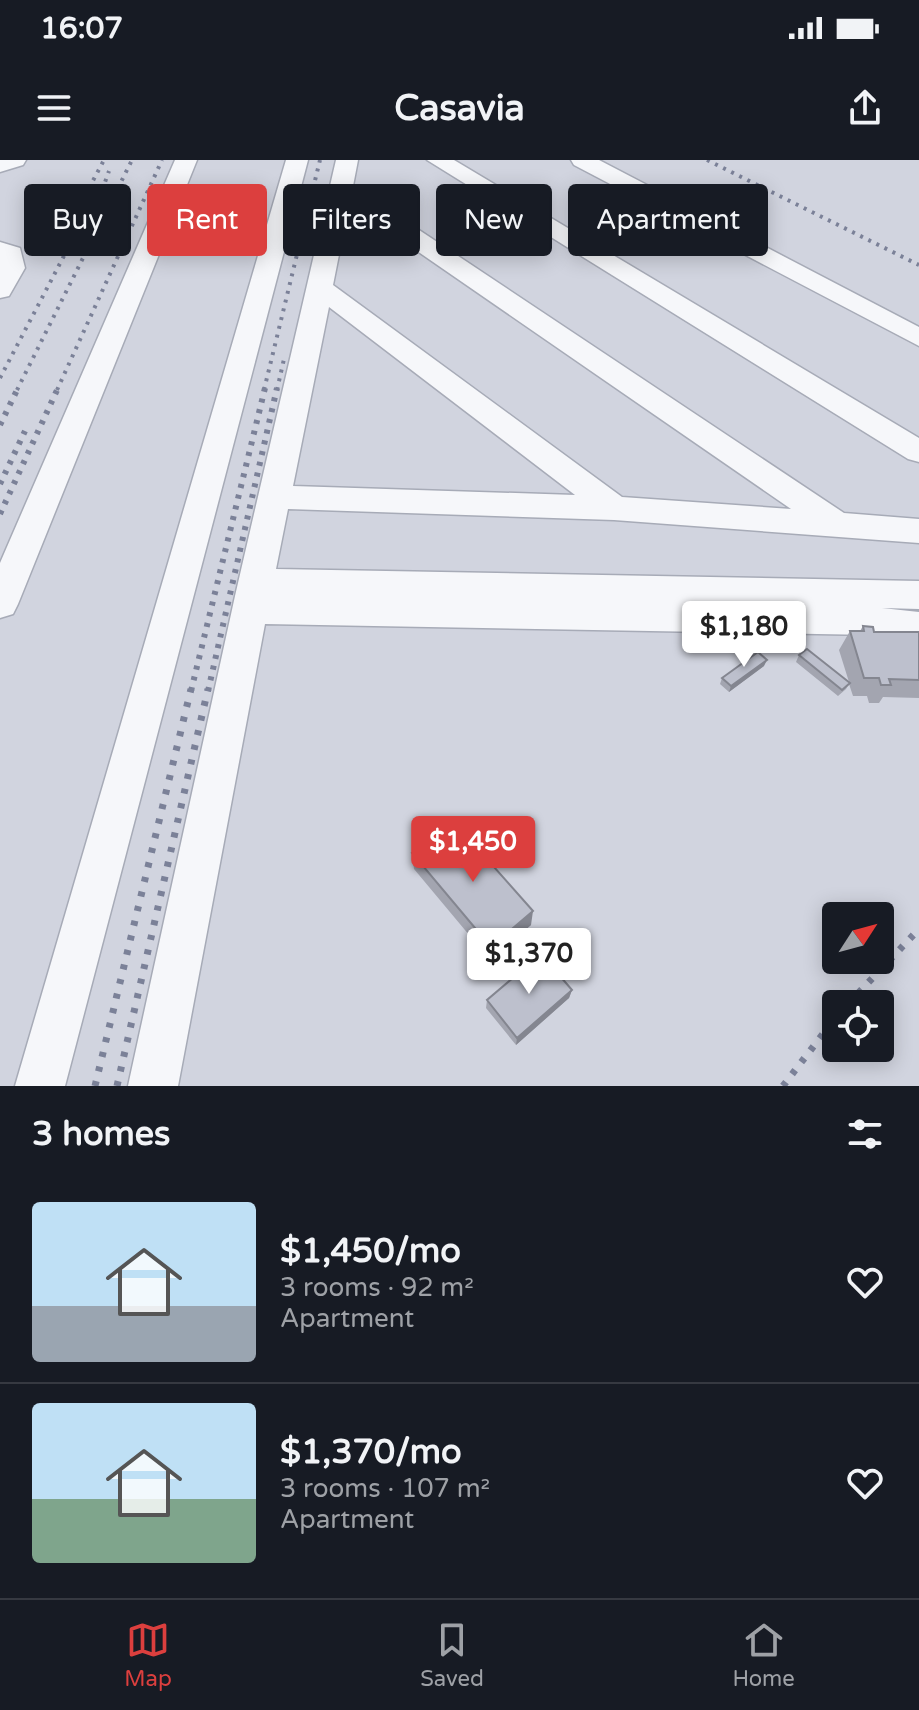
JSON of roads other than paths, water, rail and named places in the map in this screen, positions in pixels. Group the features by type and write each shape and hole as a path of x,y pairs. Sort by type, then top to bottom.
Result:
{"lane":[{"path":"0,165 15,160"},
{"path":"0,604 186,160"},
{"path":"40,1086 297,160"},
{"path":"438,160 919,452"},
{"path":"582,160 919,338"},
{"path":"153,1086 344,174 838,525"},
{"path":"0,249 11,253 12,268 0,290"},
{"path":"320,288 614,508"},
{"path":"277,497 614,508 919,531"},
{"path":"254,597 919,584"},
{"path":"254,597 620,589 919,595"},
{"path":"620,589 674,604 913,620"},
{"path":"254,597 679,619 913,620"},
{"path":"254,597 866,636 913,620"}],"railway":[{"path":"91,184 104,160"},
{"path":"18,388 132,160"},
{"path":"57,390 162,160"},
{"path":"264,390 320,160"},
{"path":"707,160 919,265"},
{"path":"104,184 109,171"},
{"path":"0,378 64,256"},
{"path":"277,390 284,359"},
{"path":"0,425 18,388"},
{"path":"0,514 58,388"},
{"path":"191,691 265,388"},
{"path":"208,691 277,388"},
{"path":"0,484 25,431"},
{"path":"95,1086 191,689"},
{"path":"117,1086 208,689"},
{"path":"861,990 919,929"},
{"path":"783,1086 822,1035"}]}
